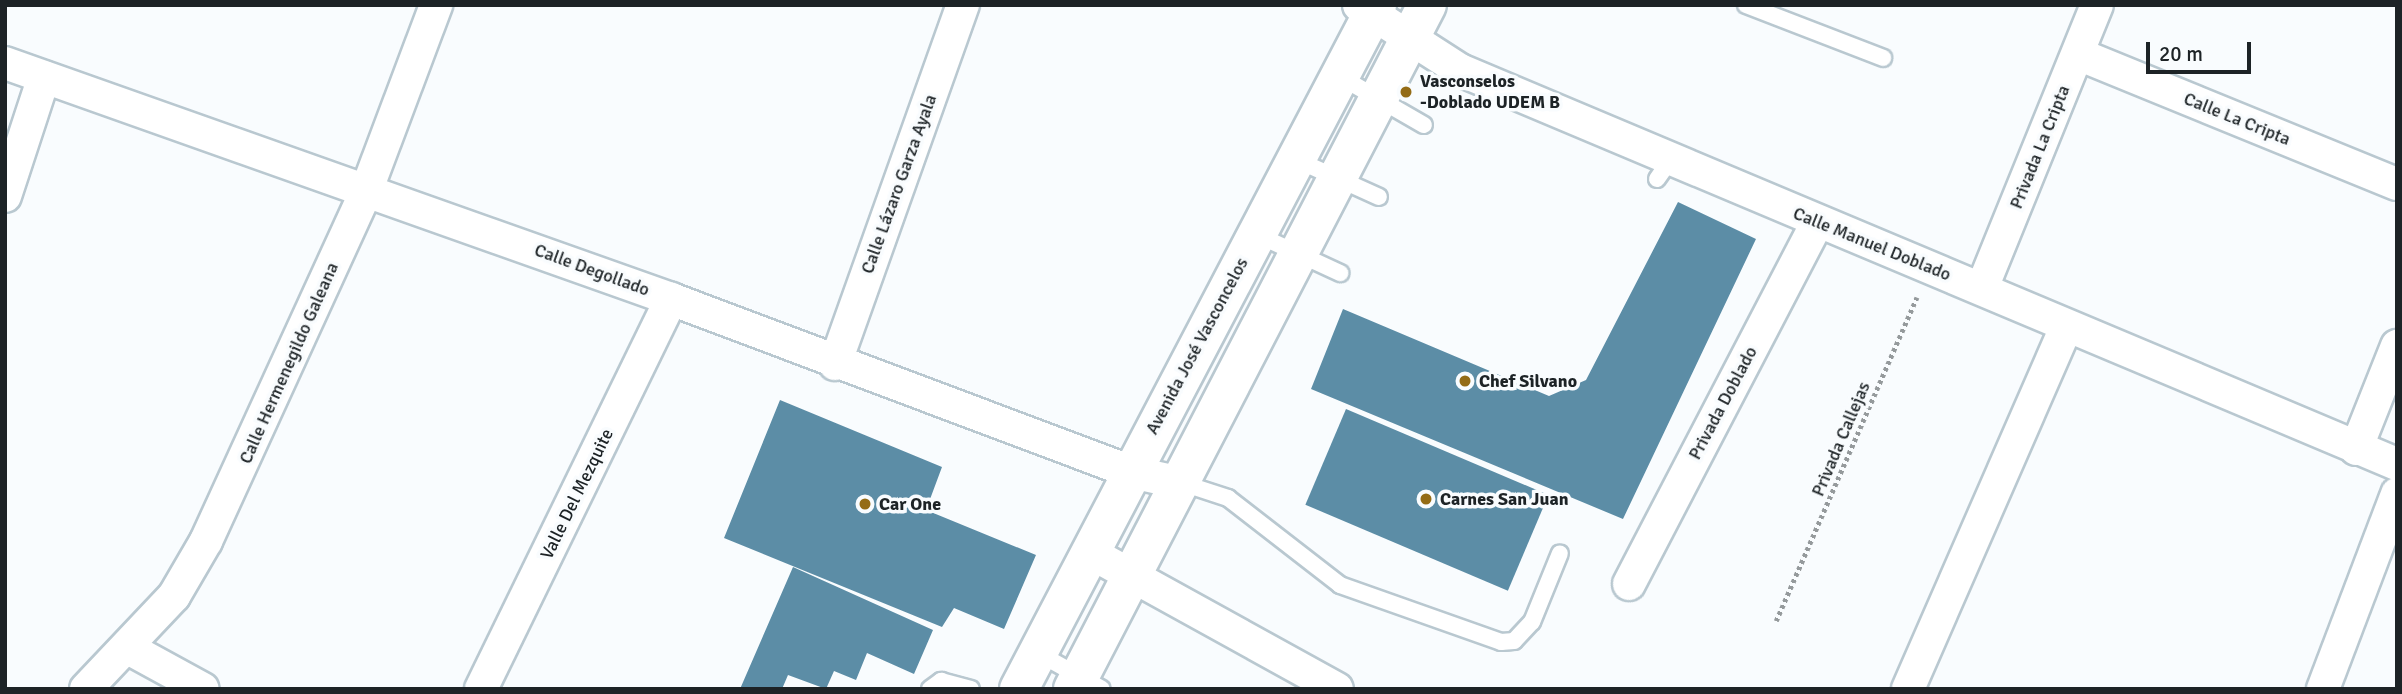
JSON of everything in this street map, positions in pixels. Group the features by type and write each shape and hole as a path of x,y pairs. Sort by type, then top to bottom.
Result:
{"main road":[{"path":"1085,685 1131,575 1177,482 1334,177 1427,5"},
{"name":"Avenida José Vasconcelos","path":"1019,689 1339,76 1370,8"}],"street":[{"name":"Calle Hermenegildo Galeana","path":"86,689 128,648 174,596 206,541 367,189 436,5"},
{"name":"Calle Lázaro Garza Ayala","path":"835,363 963,5"},
{"name":"Privada La Cripta","path":"1982,288 2097,5"},
{"name":"Calle Manuel Doblado","path":"1370,8 1409,40 1460,70 1664,169 1817,223 1982,288 2066,327 2397,464"},
{"name":"Calle La Cripta","path":"2078,54 2397,184"},
{"name":"Calle Degollado","path":"5,63 367,189 671,299 835,363 1131,472 1177,482"},
{"path":"5,197 44,77"},
{"name":"Privada Doblado","path":"1629,584 1817,223"},
{"name":"Valle Del Mezquite","path":"481,689 671,299"},
{"path":"1908,689 2066,327"},
{"path":"2356,449 2397,346"},
{"path":"2323,689 2397,494"},
{"path":"1089,552 1337,689"},
{"path":"128,648 203,689"}],"lane":[{"path":"1746,5 1883,58"},
{"path":"1339,76 1424,125"},
{"path":"1296,159 1379,197"},
{"path":"1256,234 1340,273"},
{"path":"1177,482 1228,498 1340,585 1501,642 1514,641 1532,622 1560,553"},
{"path":"1038,653 1085,685"},
{"path":"930,689 941,681 971,689"}],"path":[{"name":"Privada Callejas","path":"1776,621 1929,268"}],"building":[{"path":"1678,202 1756,239 1623,519 1311,389 1343,309 1549,396 1586,380"},
{"path":"780,400 942,467 926,510 1036,555 1004,629 954,608 942,627 724,538"},
{"name":"Carnes San Juan","path":"1346,409 1549,495 1508,591 1305,505"},
{"path":"793,567 933,630 914,674 867,653 856,680 834,671 826,689 788,675 782,689 740,689"}],"place":[{"name":"Vasconselos -Doblado UDEM B","path":"1406,92"},
{"name":"Chef Silvano","path":"1465,381"},
{"name":"Carnes San Juan","path":"1426,499"},
{"name":"Car One","path":"865,504"}]}
